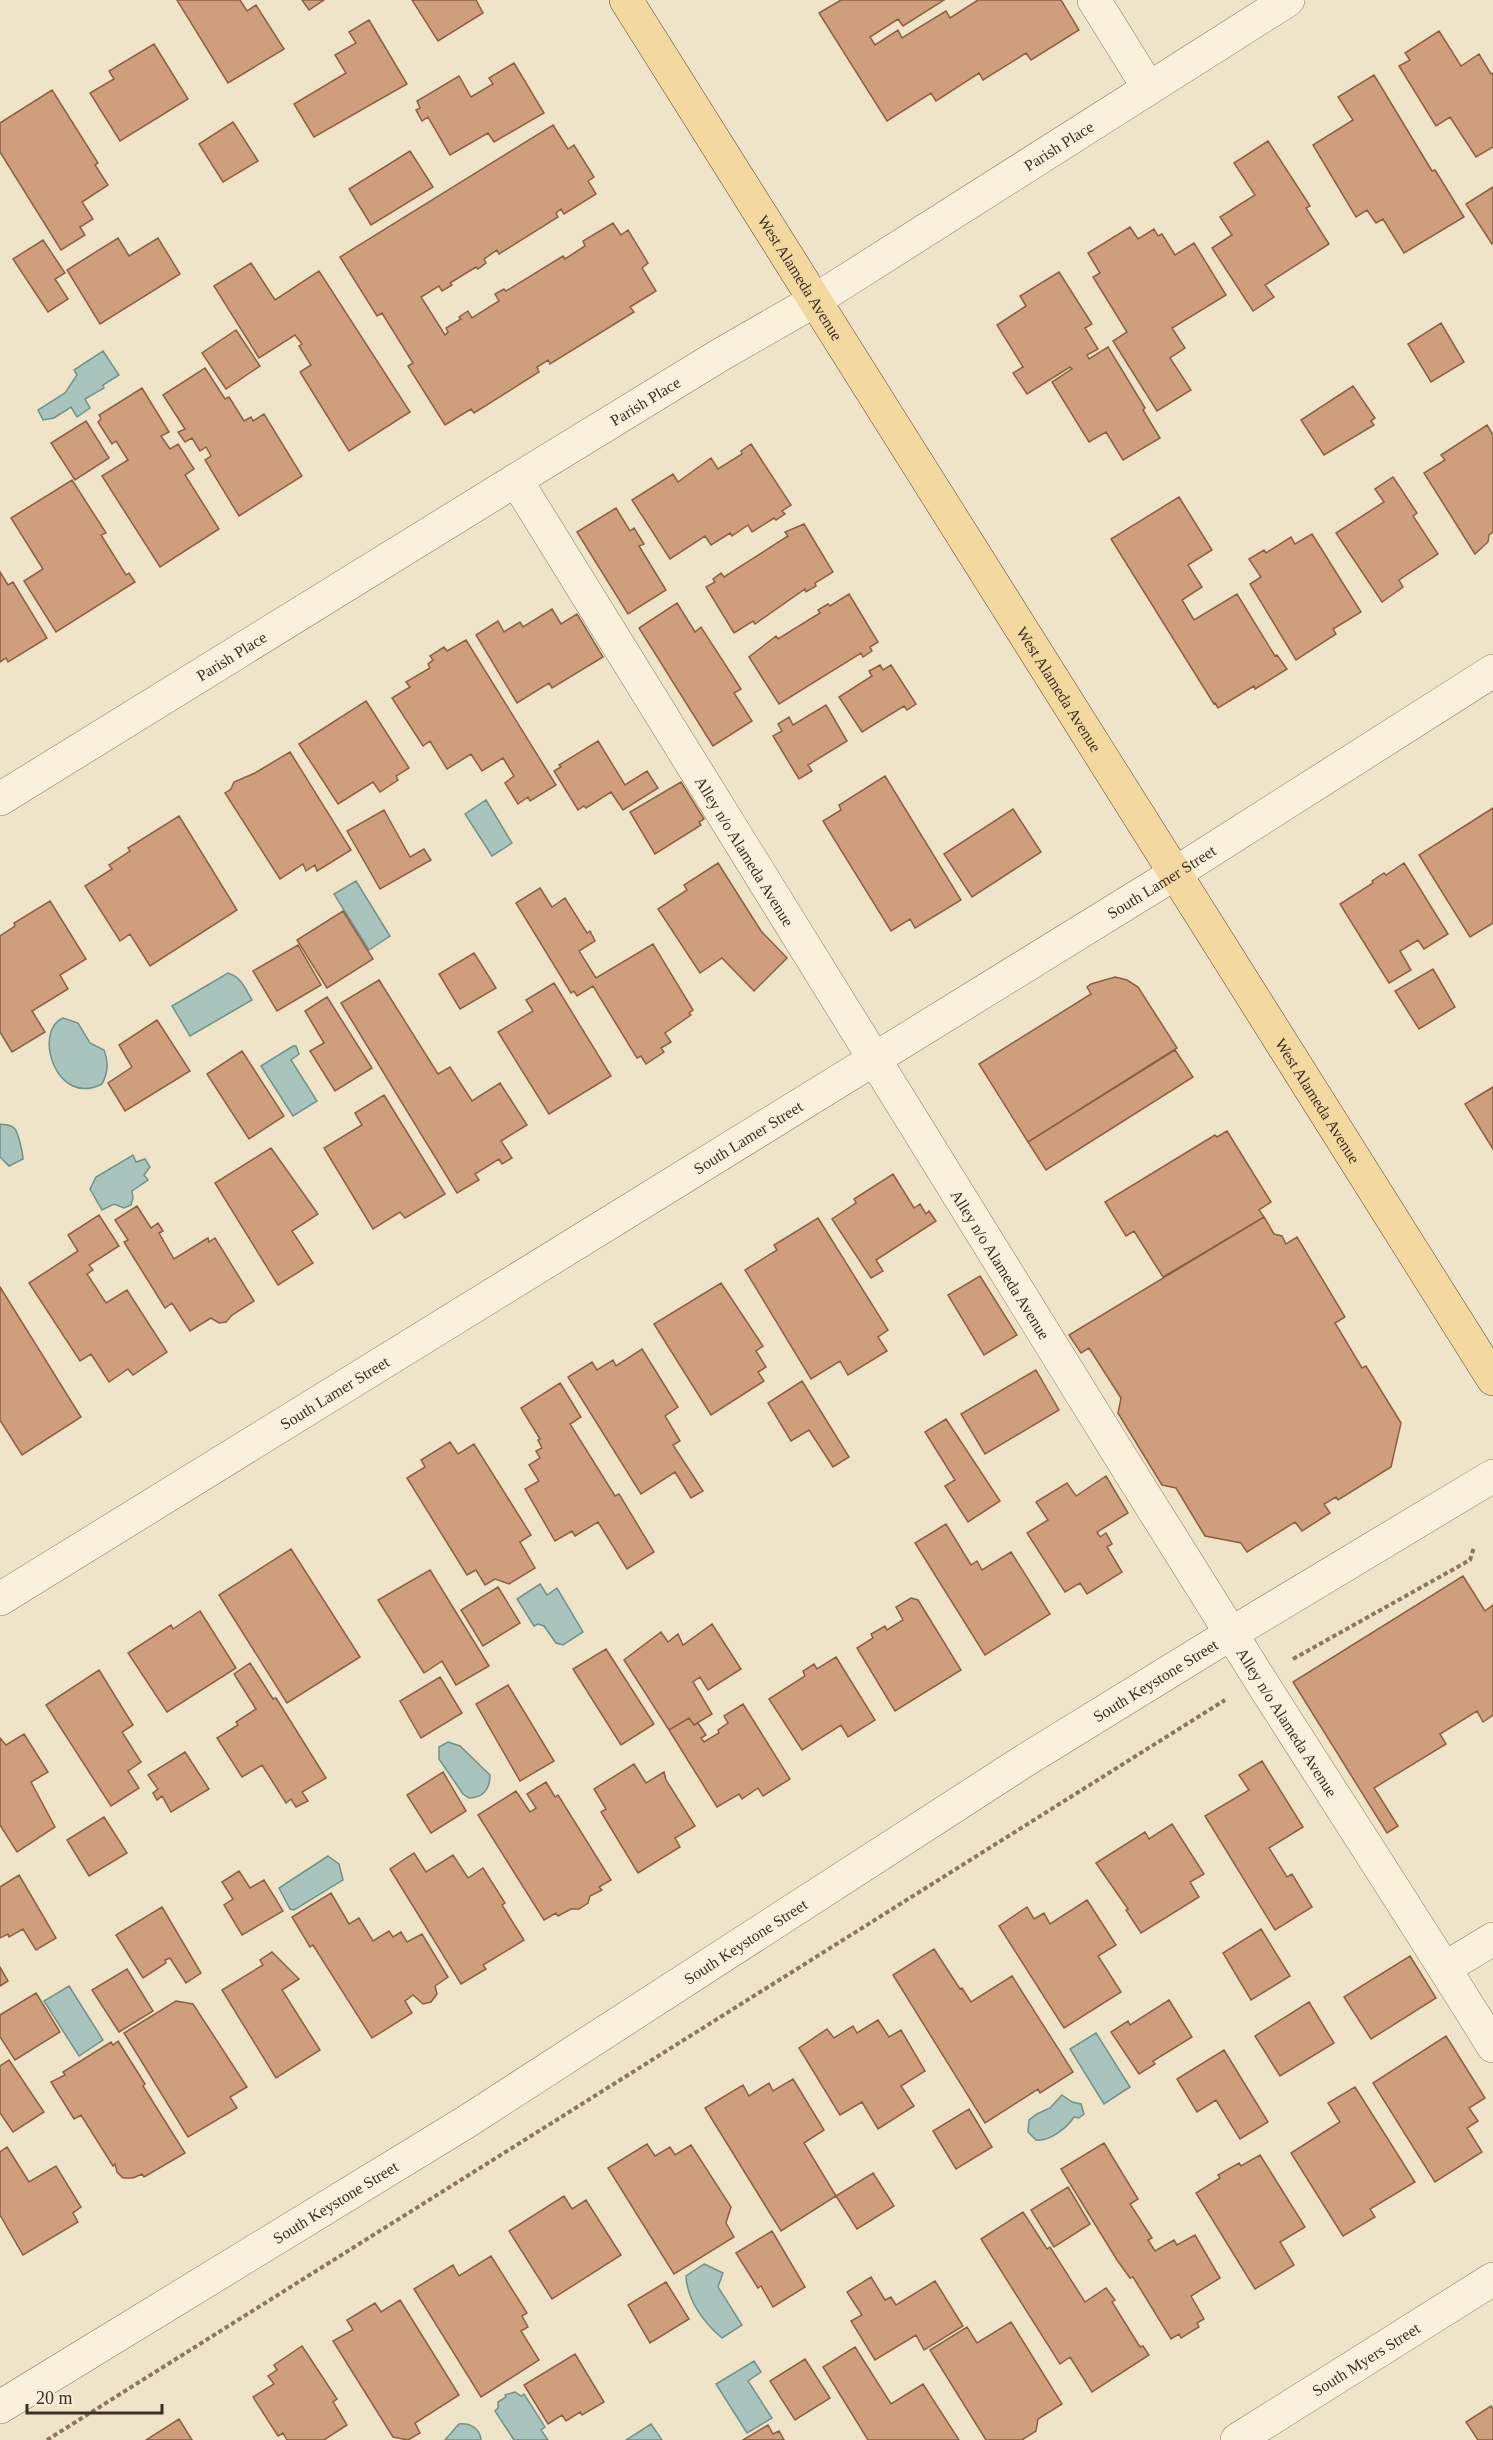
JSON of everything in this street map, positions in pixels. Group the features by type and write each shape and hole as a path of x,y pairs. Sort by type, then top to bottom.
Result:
{"main road":[{"name":"West Alameda Avenue","path":"626,0 1493,1379"}],"street":[{"path":"1094,0 1148,87"},
{"name":"Parish Place","path":"0,799 720,355 814,301 1288,0"},
{"name":"Alley n/o Alameda Avenue","path":"516,480 872,1059 1493,2046"},
{"name":"South Lamer Street","path":"0,1599 1174,874 1493,671"},
{"name":"South Keystone Street","path":"0,2407 466,2122 1024,1761 1493,1476"},
{"path":"1445,1968 1493,1939"},
{"name":"South Myers Street","path":"1237,2440 1493,2279"}],"path":[{"path":"47,2440 1260,1678 1470,1560 1474,1547"}],"water":[{"path":"103,351 119,375 103,385 104,388 85,399 90,408 77,417 71,407 54,418 43,420 38,410 65,393 77,375 74,370"},
{"path":"486,800 512,843 492,856 465,814"},
{"path":"356,881 390,936 369,950 334,894"},
{"path":"228,973 239,980 252,1000 190,1036 172,1006"},
{"path":"63,1018 78,1023 90,1043 104,1050 107,1067 102,1084 86,1089 72,1086 61,1077 50,1050 50,1037 54,1025"},
{"path":"296,1046 299,1054 291,1060 317,1101 293,1116 261,1066"},
{"path":"0,1124 10,1125 15,1129 21,1148 23,1159 9,1166 0,1157"},
{"path":"133,1155 136,1162 145,1159 150,1167 144,1175 148,1180 132,1191 131,1205 124,1208 114,1204 102,1210 90,1189 96,1177"},
{"path":"540,1584 547,1595 557,1588 583,1632 563,1645 556,1643 544,1626 538,1624 534,1626 517,1599"},
{"path":"448,1742 460,1746 490,1775 485,1792 474,1798 463,1794 439,1759 439,1747"},
{"path":"328,1856 339,1864 343,1880 294,1910 290,1909 279,1888"},
{"path":"69,1986 103,2040 79,2056 44,2001"},
{"path":"1096,2033 1130,2087 1104,2104 1070,2049"},
{"path":"1062,2095 1072,2102 1081,2104 1084,2114 1079,2118 1074,2117 1067,2126 1052,2137 1036,2140 1028,2132 1029,2120 1050,2108"},
{"path":"704,2264 723,2273 718,2287 742,2325 722,2338 698,2310 687,2285 686,2276"},
{"path":"754,2361 761,2372 748,2381 772,2418 747,2433 716,2384"},
{"path":"515,2392 521,2396 524,2394 545,2427 541,2430 548,2440 514,2440 495,2411 498,2408 498,2402 506,2397 505,2395"},
{"path":"459,2424 474,2427 479,2432 481,2440 445,2440"},
{"path":"651,2424 662,2440 626,2440"}],"building":[{"path":"177,0 240,0 247,11 256,5 284,49 228,83"},
{"path":"302,0 324,0 309,10"},
{"path":"412,0 476,0 483,13 438,41"},
{"path":"841,0 944,0 903,26 898,19 870,37 875,45 898,30 902,38 946,11 950,18 978,0 1061,0 1079,30 1031,60 1026,53 983,80 979,73 936,101 931,93 887,121 819,13"},
{"path":"369,20 407,84 314,137 294,104 346,73 335,55 356,43 349,32"},
{"path":"1439,31 1461,66 1479,54 1491,74 1493,73 1493,147 1476,157 1450,117 1436,126 1399,66 1410,60 1405,53"},
{"path":"154,44 188,99 120,141 90,93 114,79 109,71"},
{"path":"514,63 544,113 494,142 488,133 450,155 428,117 422,121 416,110 420,108 417,101 459,76 471,97 493,84 489,78"},
{"path":"1374,75 1432,171 1435,170 1464,217 1404,253 1383,219 1376,223 1367,210 1356,217 1313,145 1353,120 1338,97"},
{"path":"52,90 98,163 95,165 108,185 82,202 93,219 80,227 85,235 61,250 0,152 0,123"},
{"path":"233,122 258,161 223,182 199,144"},
{"path":"553,125 568,149 574,145 594,177 588,181 596,194 564,214 561,209 556,213 558,217 499,254 497,250 484,259 486,263 478,269 476,267 450,283 452,285 442,291 439,286 421,297 445,335 448,332 446,328 461,319 459,317 468,311 472,318 499,301 495,294 504,289 506,291 563,256 565,259 585,246 583,241 613,223 621,235 628,230 648,263 642,268 656,291 630,307 634,312 550,364 548,360 537,367 539,372 474,413 471,409 445,425 408,366 413,363 382,313 377,316 340,257"},
{"path":"1268,141 1310,206 1306,208 1329,244 1265,285 1274,297 1253,311 1212,248 1232,235 1220,217 1255,195 1234,163"},
{"path":"410,151 433,187 371,225 349,189"},
{"path":"1493,187 1493,243 1492,244 1466,204"},
{"path":"1130,227 1138,239 1154,229 1158,236 1162,234 1175,255 1194,243 1226,295 1172,328 1185,348 1170,358 1191,390 1157,411 1113,341 1127,332 1093,277 1100,273 1088,253"},
{"path":"118,238 129,256 158,238 180,274 100,324 67,270"},
{"path":"43,240 65,273 55,279 68,299 48,312 13,259"},
{"path":"251,263 275,300 319,271 410,412 349,451 300,372 311,365 299,346 302,344 295,335 259,358 214,286"},
{"path":"1059,272 1092,324 1085,328 1098,349 1087,355 1089,359 1108,347 1145,408 1143,410 1160,438 1123,460 1106,432 1089,442 1052,382 1072,369 1070,367 1027,394 1013,373 1023,367 997,325 1026,306 1020,296"},
{"path":"1441,323 1464,362 1431,382 1408,344"},
{"path":"236,330 260,366 226,389 202,353"},
{"path":"205,368 225,399 229,397 244,421 251,417 253,421 264,414 302,476 239,516 205,460 211,456 206,447 200,451 192,438 185,442 178,432 185,429 163,395"},
{"path":"1353,386 1375,418 1371,421 1374,425 1324,455 1301,420"},
{"path":"142,388 169,432 161,436 170,449 178,444 194,469 185,475 219,529 160,567 102,476 128,460 116,441 112,444 98,422 101,419 99,415"},
{"path":"86,421 109,458 75,480 51,443"},
{"path":"1487,425 1493,435 1493,532 1489,535 1488,542 1475,554 1424,473 1445,460 1441,455"},
{"path":"751,444 791,505 782,511 785,514 752,532 748,525 732,536 730,533 711,545 705,536 670,559 632,500 673,474 678,482 711,458 718,469 742,454 741,451"},
{"path":"1393,477 1417,513 1413,516 1438,554 1399,580 1403,587 1382,602 1336,533 1384,502 1375,489"},
{"path":"72,480 106,533 101,535 126,575 129,573 135,582 56,632 24,581 43,569 11,518"},
{"path":"1179,497 1212,550 1188,565 1202,587 1182,600 1194,620 1237,594 1275,656 1277,655 1287,669 1218,708 1111,539"},
{"path":"616,508 630,531 634,528 644,544 639,546 666,590 628,614 577,532"},
{"path":"804,524 833,572 815,583 816,586 806,592 805,589 755,624 753,621 734,633 706,587 715,582 713,579 721,573 724,577 788,536 785,532"},
{"path":"1312,534 1361,612 1333,629 1336,634 1296,660 1250,584 1261,577 1249,559 1264,550 1266,553 1291,537 1295,544"},
{"path":"0,572 8,585 13,582 47,638 8,662 6,658 0,662"},
{"path":"849,594 878,642 870,647 872,651 863,657 861,653 779,704 749,657 776,636 778,639 820,613 818,610 828,604 830,606"},
{"path":"677,603 695,632 701,627 741,689 734,693 752,721 713,746 639,628"},
{"path":"552,609 561,624 577,614 603,657 552,688 549,683 517,703 476,635 498,621 504,632 520,622 523,627"},
{"path":"466,640 556,785 530,801 528,797 518,804 505,783 514,776 503,758 482,771 471,754 447,769 430,741 423,746 392,698 410,687 406,682 430,668 428,664 433,660 430,656 444,647 447,651"},
{"path":"880,665 883,670 891,665 916,704 907,710 904,706 862,732 839,697 872,676 869,671"},
{"path":"366,701 409,768 396,776 398,780 380,792 373,782 338,804 299,744"},
{"path":"826,705 847,741 808,765 812,771 799,779 773,736 782,731 778,724 789,717 793,725"},
{"path":"598,741 625,785 647,771 658,788 623,810 611,792 586,808 584,806 578,810 554,771 561,767 559,765"},
{"path":"290,752 351,850 317,871 315,865 306,871 303,864 280,879 225,793 231,789 234,782 255,773"},
{"path":"885,776 961,900 915,928 910,919 891,931 823,821 841,810 839,805"},
{"path":"681,782 704,819 699,822 701,825 655,854 630,812"},
{"path":"1493,808 1493,923 1470,937 1419,855"},
{"path":"1013,809 1041,852 972,897 944,854"},
{"path":"384,810 410,857 424,849 431,860 380,889 347,831"},
{"path":"179,816 237,910 150,966 130,934 120,941 85,886 112,869 109,865 130,851 128,848"},
{"path":"718,863 761,931 787,958 754,991 722,958 700,973 658,909 687,890 684,885"},
{"path":"1404,863 1448,934 1424,949 1418,940 1400,951 1411,970 1389,983 1340,904 1373,883 1372,881 1384,873 1386,875"},
{"path":"540,888 552,907 565,898 587,933 590,931 595,941 579,951 596,978 653,944 693,1010 689,1013 691,1015 665,1033 671,1042 661,1048 664,1052 646,1064 641,1056 637,1058 593,986 577,996 574,991 571,993 516,903"},
{"path":"50,901 86,959 60,975 68,989 32,1011 45,1032 12,1052 0,1032 0,936 15,926 14,923"},
{"path":"343,911 373,959 327,988 297,940"},
{"path":"298,945 321,985 277,1011 253,971"},
{"path":"474,953 496,988 460,1009 439,974"},
{"path":"1433,969 1455,1007 1419,1029 1395,991"},
{"path":"1115,977 1127,980 1138,987 1177,1048 1028,1142 979,1064 1091,994 1087,987 1091,984"},
{"path":"379,980 438,1074 450,1067 472,1101 500,1083 527,1125 501,1141 512,1158 502,1164 499,1159 475,1174 479,1180 457,1193 341,1003"},
{"path":"554,983 611,1076 549,1114 498,1032 533,1011 526,1000"},
{"path":"327,997 372,1068 335,1091 310,1051 324,1043 305,1011"},
{"path":"157,1020 190,1071 125,1111 108,1083 132,1067 119,1045"},
{"path":"1175,1050 1193,1077 1046,1170 1028,1142"},
{"path":"242,1051 284,1116 249,1139 207,1074"},
{"path":"1493,1087 1493,1149 1465,1104"},
{"path":"384,1095 445,1194 405,1218 400,1212 373,1229 324,1148 362,1125 355,1113"},
{"path":"1227,1131 1271,1202 1259,1210 1264,1217 1163,1277 1134,1231 1126,1236 1105,1202 1215,1135 1217,1137"},
{"path":"271,1148 318,1214 292,1231 313,1263 278,1285 215,1183"},
{"path":"893,1174 914,1208 920,1204 926,1214 929,1211 936,1221 876,1260 883,1271 871,1278 832,1219 856,1203 854,1199"},
{"path":"137,1206 151,1228 158,1223 163,1231 159,1233 174,1259 208,1238 209,1242 215,1238 254,1301 232,1315 226,1322 219,1323 211,1318 190,1331 172,1303 165,1308 124,1242 128,1240 115,1220"},
{"path":"99,1215 119,1246 89,1265 93,1270 87,1274 106,1303 127,1290 167,1352 133,1375 128,1369 109,1382 91,1354 80,1361 29,1283 78,1251 68,1235"},
{"path":"1264,1217 1274,1234 1282,1236 1286,1244 1297,1237 1345,1317 1335,1323 1362,1368 1366,1366 1401,1423 1391,1467 1338,1500 1336,1497 1324,1504 1330,1513 1302,1531 1295,1522 1247,1552 1241,1543 1205,1536 1176,1488 1162,1485 1118,1413 1121,1398 1089,1348 1081,1353 1069,1335"},
{"path":"818,1218 888,1330 878,1337 887,1351 848,1375 840,1361 811,1379 745,1270 777,1250 774,1245"},
{"path":"980,1276 1017,1335 984,1355 948,1295"},
{"path":"721,1283 763,1346 756,1351 766,1367 758,1372 764,1381 711,1415 654,1324"},
{"path":"0,1287 81,1417 22,1455 0,1420"},
{"path":"642,1349 678,1407 665,1416 680,1441 673,1445 703,1491 691,1498 675,1472 641,1494 568,1377 592,1362 597,1370 613,1360 616,1366"},
{"path":"1036,1370 1059,1410 985,1454 961,1414"},
{"path":"802,1381 849,1457 833,1467 809,1430 791,1441 768,1403"},
{"path":"560,1383 581,1417 570,1424 615,1496 619,1494 654,1552 627,1569 598,1522 575,1536 572,1531 555,1541 525,1489 539,1481 529,1465 540,1458 536,1451 542,1448 538,1440 540,1439 521,1408"},
{"path":"946,1419 1000,1501 968,1522 945,1486 955,1480 925,1432"},
{"path":"450,1442 458,1454 474,1444 531,1535 520,1542 535,1568 509,1584 495,1579 485,1585 476,1570 467,1575 407,1478 425,1467 421,1460"},
{"path":"1106,1476 1128,1513 1097,1532 1100,1537 1106,1533 1112,1544 1107,1547 1122,1572 1087,1594 1080,1583 1065,1592 1027,1533 1048,1520 1036,1502 1067,1483 1076,1496"},
{"path":"946,1524 971,1565 977,1561 982,1570 1011,1552 1050,1614 985,1655 915,1543"},
{"path":"291,1549 360,1657 287,1703 219,1595"},
{"path":"430,1570 489,1666 456,1685 442,1661 424,1673 378,1600"},
{"path":"1463,1576 1485,1611 1493,1605 1493,1715 1483,1722 1477,1711 1440,1734 1446,1744 1374,1788 1398,1826 1387,1833 1293,1682"},
{"path":"498,1587 520,1623 483,1646 461,1610"},
{"path":"911,1598 918,1600 961,1670 895,1711 857,1648 873,1638 871,1634 885,1626 887,1630 903,1620 896,1607"},
{"path":"200,1611 236,1668 167,1712 128,1653 171,1625 173,1629"},
{"path":"712,1624 741,1669 708,1690 700,1677 693,1682 712,1714 694,1725 689,1718 669,1730 624,1660 661,1632 668,1642 678,1634 683,1645"},
{"path":"606,1649 654,1724 621,1745 573,1669"},
{"path":"836,1657 875,1720 848,1737 841,1725 802,1750 769,1699 805,1676 803,1671 814,1664 817,1669"},
{"path":"250,1663 273,1699 276,1698 326,1778 302,1792 308,1801 296,1807 291,1799 286,1803 262,1765 242,1777 217,1738 238,1725 236,1722 256,1709 234,1674"},
{"path":"99,1670 133,1725 122,1732 141,1762 128,1771 139,1788 111,1806 46,1705"},
{"path":"440,1677 462,1713 421,1738 400,1701"},
{"path":"508,1685 554,1761 520,1781 476,1704"},
{"path":"743,1704 790,1779 763,1796 758,1788 742,1799 739,1794 717,1807 669,1730 689,1718 694,1725 698,1723 706,1735 701,1738 704,1742 719,1733 718,1730 728,1723 724,1716"},
{"path":"24,1734 48,1772 31,1782 55,1827 17,1852 0,1825 0,1738 6,1745"},
{"path":"185,1752 209,1789 171,1812 162,1796 157,1800 153,1793 158,1789 148,1775"},
{"path":"1262,1761 1303,1827 1269,1848 1287,1877 1292,1874 1312,1907 1275,1930 1205,1816 1249,1790 1239,1775"},
{"path":"634,1764 646,1783 664,1772 666,1780 695,1826 675,1838 680,1847 638,1873 601,1812 606,1809 594,1789"},
{"path":"443,1772 466,1811 431,1833 407,1795"},
{"path":"546,1782 555,1797 558,1795 611,1880 599,1887 602,1890 590,1896 588,1903 579,1909 571,1909 558,1916 556,1913 544,1920 478,1815 516,1791 530,1812 536,1808 527,1794"},
{"path":"104,1817 127,1853 89,1876 67,1840"},
{"path":"1172,1824 1204,1874 1190,1882 1199,1897 1141,1933 1126,1910 1128,1909 1096,1863 1145,1832 1149,1839"},
{"path":"414,1853 426,1872 453,1855 468,1878 483,1868 524,1940 483,1965 486,1969 461,1984 390,1869"},
{"path":"239,1871 250,1888 264,1880 283,1911 242,1935 224,1905 233,1899 222,1882"},
{"path":"19,1875 56,1938 36,1950 23,1929 9,1937 8,1934 0,1938 0,1887"},
{"path":"331,1893 349,1924 359,1918 373,1941 389,1931 393,1937 401,1932 407,1942 422,1934 448,1977 435,1986 437,1994 431,2002 423,2004 413,1995 405,2001 412,2013 372,2038 313,1945 310,1947 292,1917"},
{"path":"1087,1900 1116,1945 1098,1956 1121,1992 1064,2028 999,1926 1027,1907 1034,1919 1044,1913 1050,1924"},
{"path":"162,1907 201,1973 186,1983 170,1958 143,1978 116,1935"},
{"path":"1261,1929 1290,1976 1251,2000 1223,1953"},
{"path":"934,1949 971,2002 1012,1976 1073,2072 1040,2093 1038,2089 985,2123 893,1975"},
{"path":"272,1952 299,1979 282,1990 320,2050 276,2078 222,1990 263,1965 260,1960"},
{"path":"1410,1956 1436,1998 1371,2039 1344,1997"},
{"path":"0,1967 8,1981 0,1986"},
{"path":"127,1969 153,2011 119,2032 92,1990"},
{"path":"36,1993 60,2032 15,2060 0,2037 0,2015"},
{"path":"1169,2000 1192,2037 1153,2061 1155,2064 1139,2074 1111,2032 1128,2021 1130,2025"},
{"path":"176,2001 193,2004 247,2087 230,2097 237,2108 188,2137 124,2033"},
{"path":"1309,2002 1334,2043 1280,2076 1255,2036"},
{"path":"878,2020 889,2037 901,2030 925,2071 901,2086 914,2106 878,2129 862,2102 840,2115 799,2048 827,2029 834,2038 853,2026 857,2033"},
{"path":"1446,2036 1485,2098 1469,2108 1478,2121 1467,2128 1482,2152 1435,2182 1373,2083"},
{"path":"118,2041 185,2153 144,2177 142,2174 133,2178 123,2178 117,2172 115,2164 113,2166 81,2115 74,2119 51,2082 65,2075 63,2072 111,2042 113,2045"},
{"path":"1224,2050 1268,2122 1240,2139 1216,2100 1197,2112 1177,2079"},
{"path":"9,2060 44,2112 13,2132 0,2113 0,2066"},
{"path":"793,2079 824,2130 804,2143 836,2196 781,2231 705,2108 743,2085 749,2096 769,2083 773,2091"},
{"path":"1355,2087 1415,2182 1370,2209 1375,2217 1343,2236 1291,2153 1340,2122 1328,2103"},
{"path":"969,2109 992,2147 956,2169 933,2131"},
{"path":"1104,2143 1138,2199 1130,2204 1152,2238 1148,2240 1155,2251 1174,2240 1177,2245 1195,2235 1220,2278 1191,2296 1204,2319 1197,2323 1199,2327 1181,2338 1179,2334 1171,2339 1133,2277 1130,2278 1117,2260 1061,2169"},
{"path":"647,2144 655,2156 670,2147 675,2155 691,2145 731,2207 726,2223 734,2237 674,2274 608,2168"},
{"path":"7,2147 29,2182 56,2166 81,2207 73,2213 78,2222 23,2255 0,2215 0,2152"},
{"path":"1260,2155 1305,2227 1280,2242 1294,2265 1255,2289 1196,2193 1220,2178 1218,2175 1239,2163 1241,2166"},
{"path":"873,2173 894,2206 857,2229 836,2196"},
{"path":"1068,2187 1090,2224 1054,2247 1031,2210"},
{"path":"564,2196 572,2209 586,2200 621,2255 552,2299 509,2231"},
{"path":"1023,2212 1047,2249 1050,2247 1085,2302 1106,2288 1115,2300 1112,2302 1140,2347 1143,2346 1149,2355 1092,2392 1070,2357 1060,2364 981,2239"},
{"path":"772,2231 805,2287 773,2307 761,2286 758,2288 736,2253"},
{"path":"491,2256 527,2313 522,2316 528,2327 521,2331 539,2360 481,2397 414,2289 453,2265 459,2276"},
{"path":"871,2277 885,2300 891,2297 896,2305 935,2281 963,2326 924,2350 916,2335 875,2360 851,2321 862,2315 847,2292"},
{"path":"666,2282 689,2319 650,2343 628,2305"},
{"path":"400,2300 459,2395 415,2423 420,2433 408,2440 393,2437 333,2341 353,2330 347,2320 375,2303 381,2312"},
{"path":"1011,2322 1062,2404 1038,2419 1036,2431 1022,2440 986,2440 930,2350 967,2327 977,2343"},
{"path":"302,2346 337,2399 333,2402 347,2425 324,2440 287,2440 283,2433 278,2436 253,2397 274,2384 268,2376 277,2370 274,2365"},
{"path":"855,2347 891,2404 923,2384 959,2440 868,2440 823,2367"},
{"path":"575,2354 604,2402 582,2415 580,2412 566,2421 562,2415 548,2424 524,2385"},
{"path":"805,2359 830,2398 795,2420 770,2381"},
{"path":"1491,2406 1493,2409 1493,2440 1478,2440 1466,2422"},
{"path":"179,2419 192,2440 146,2440"},
{"path":"768,2425 773,2434 779,2431 784,2440 743,2440"}]}
